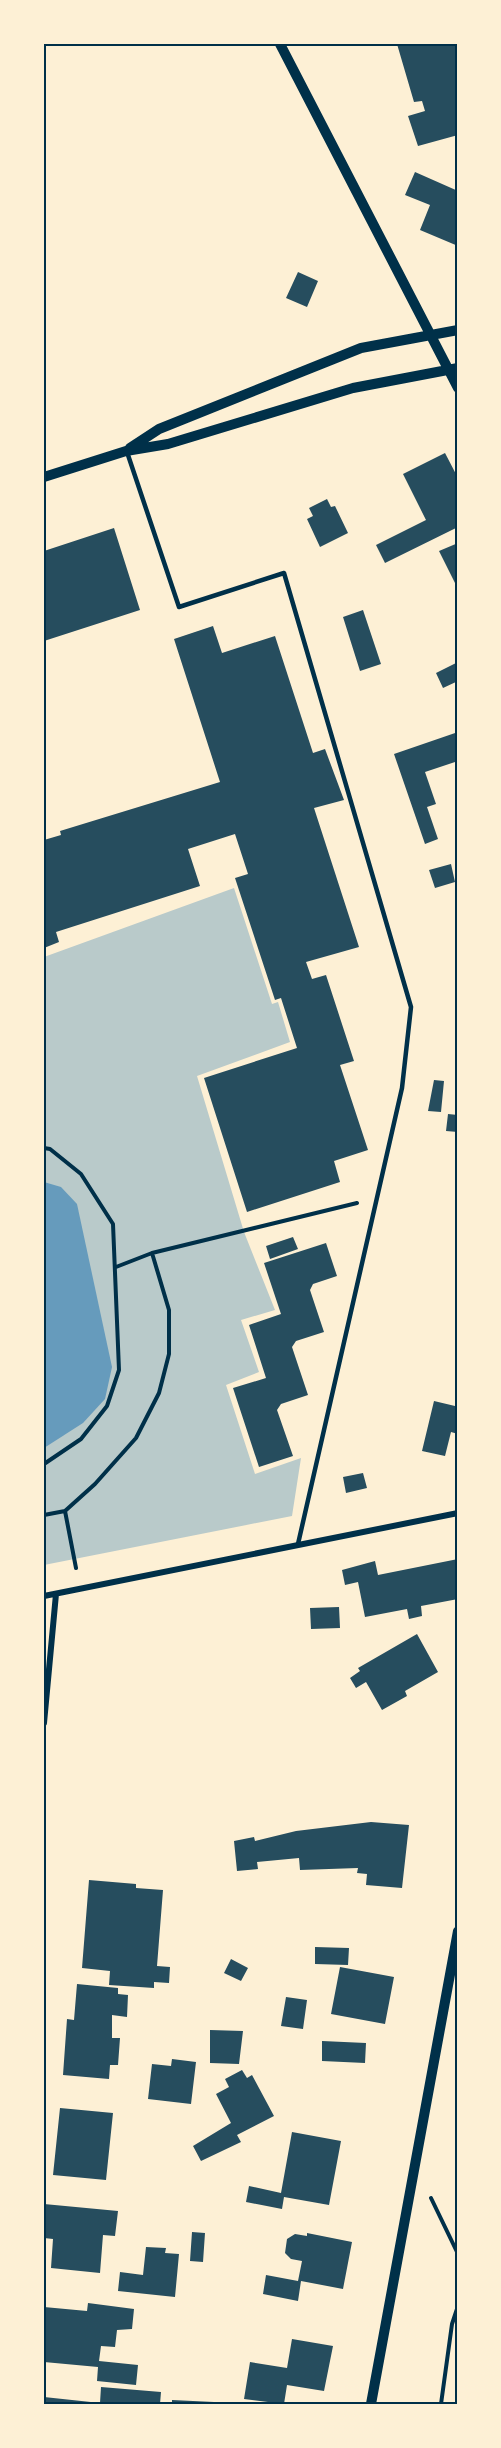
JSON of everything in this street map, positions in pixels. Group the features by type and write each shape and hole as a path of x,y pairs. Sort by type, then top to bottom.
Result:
{"street":[{"path":"280,44 430,335 453,369 458,388"},
{"path":"126,450 159,429 361,348 458,330"},
{"path":"44,477 126,450 168,444 353,388 453,369"},
{"path":"44,1596 458,1513"},
{"path":"44,1723 56,1594"},
{"path":"371,2404 458,1931"}],"lane":[{"path":"126,450 179,607 284,573 411,1006 402,1088 298,1544"}],"path":[{"path":"44,1148 50,1149 81,1174 113,1224 119,1370 107,1406 81,1439 44,1464"},
{"path":"116,1267 152,1253 378,1198"},
{"path":"44,1515 65,1511 95,1484 136,1438 159,1393 169,1354 170,1310 152,1253"},
{"path":"65,1511 75,1559"},
{"path":"448,2231 458,2254"},
{"path":"441,2404 452,2324 458,2306"}],"shaded area":[{"path":"234,888 272,1004 278,1002 290,1042 197,1076 244,1232 275,1310 241,1320 259,1372 226,1385 255,1474 301,1458 292,1516 44,1565 44,957"}],"water":[{"path":"44,1182 61,1187 77,1204 112,1367 105,1399 83,1423 44,1448"}],"building":[{"path":"397,44 458,44 458,135 418,146 408,116 425,111 422,101 414,102"},
{"path":"415,172 458,191 458,246 420,230 430,205 405,195"},
{"path":"298,272 318,281 307,307 286,298"},
{"path":"445,453 458,478 458,527 385,563 376,545 426,520 403,474"},
{"path":"327,499 331,507 335,506 348,533 320,547 307,519 313,516 309,508"},
{"path":"114,528 140,610 44,641 44,551"},
{"path":"458,543 458,589 439,551"},
{"path":"363,610 381,664 360,671 343,617"},
{"path":"213,626 222,653 275,636 313,753 325,749 344,800 314,808 359,947 306,962 312,979 326,975 354,1061 340,1065 368,1150 334,1161 340,1182 247,1212 204,1078 297,1048 281,998 275,1000 235,878 248,874 235,834 188,849 200,886 56,932 59,942 44,948 44,840 61,835 60,831 220,782 174,639"},
{"path":"458,662 458,681 443,688 436,673"},
{"path":"458,732 458,761 425,772 436,804 427,807 438,839 425,844 394,754"},
{"path":"451,864 455,882 435,888 429,870"},
{"path":"434,1080 444,1081 441,1112 428,1111"},
{"path":"448,1114 458,1115 458,1132 446,1131"},
{"path":"293,1237 298,1249 270,1259 266,1246"},
{"path":"326,1243 337,1276 313,1284 310,1290 324,1332 296,1341 292,1347 308,1395 281,1404 277,1410 293,1456 259,1467 233,1388 266,1378 249,1325 281,1314 264,1263"},
{"path":"458,1400 458,1434 451,1432 445,1456 422,1451 434,1401 455,1406"},
{"path":"363,1473 367,1488 346,1493 343,1477"},
{"path":"458,1559 458,1599 421,1606 422,1616 409,1619 407,1609 365,1617 358,1582 345,1585 342,1570 375,1561 378,1575"},
{"path":"339,1607 340,1628 311,1629 310,1608"},
{"path":"417,1634 438,1672 405,1691 407,1696 382,1710 366,1682 356,1688 350,1678 360,1671 358,1668"},
{"path":"371,1822 409,1825 402,1888 366,1885 367,1874 357,1873 358,1868 300,1870 299,1858 257,1862 258,1869 237,1871 234,1841 254,1837 255,1841 296,1831"},
{"path":"89,1880 136,1884 136,1888 163,1890 157,1966 170,1967 169,1983 154,1982 154,1988 109,1985 110,1971 82,1968"},
{"path":"315,1947 349,1948 348,1965 315,1964"},
{"path":"231,1959 248,1968 241,1981 224,1973"},
{"path":"340,1967 394,1977 385,2024 331,2014"},
{"path":"77,1984 118,1988 118,1994 128,1995 127,2017 112,2015 112,2038 120,2038 118,2065 110,2065 109,2079 63,2075 67,2019 74,2020"},
{"path":"286,1997 307,2000 303,2029 281,2026"},
{"path":"210,2030 243,2031 239,2064 210,2063"},
{"path":"322,2041 366,2043 365,2063 322,2061"},
{"path":"172,2059 196,2062 191,2104 148,2099 152,2064 171,2066"},
{"path":"242,2070 247,2078 252,2075 274,2116 237,2135 241,2142 201,2161 193,2146 231,2123 216,2094 229,2087 225,2079"},
{"path":"60,2108 113,2113 106,2180 53,2175"},
{"path":"292,2132 341,2141 329,2205 284,2197 282,2209 246,2202 249,2186 281,2193"},
{"path":"44,2204 118,2211 115,2236 103,2235 100,2273 51,2268 53,2239 44,2238"},
{"path":"192,2232 205,2233 203,2262 190,2261"},
{"path":"307,2233 352,2242 343,2289 301,2281 298,2301 263,2294 266,2275 298,2281 302,2261 291,2259 285,2253 287,2239 295,2234 307,2236"},
{"path":"146,2247 166,2248 165,2253 179,2254 175,2297 118,2291 120,2272 143,2275"},
{"path":"88,2303 134,2309 132,2329 117,2330 115,2347 101,2346 99,2361 138,2365 136,2385 97,2381 98,2367 44,2362 44,2307 87,2311"},
{"path":"292,2339 333,2346 324,2391 287,2385 284,2404 244,2399 250,2362 287,2368"},
{"path":"101,2387 161,2392 160,2404 44,2404 44,2397 100,2403"},
{"path":"172,2400 214,2402 213,2404 172,2404"}]}
